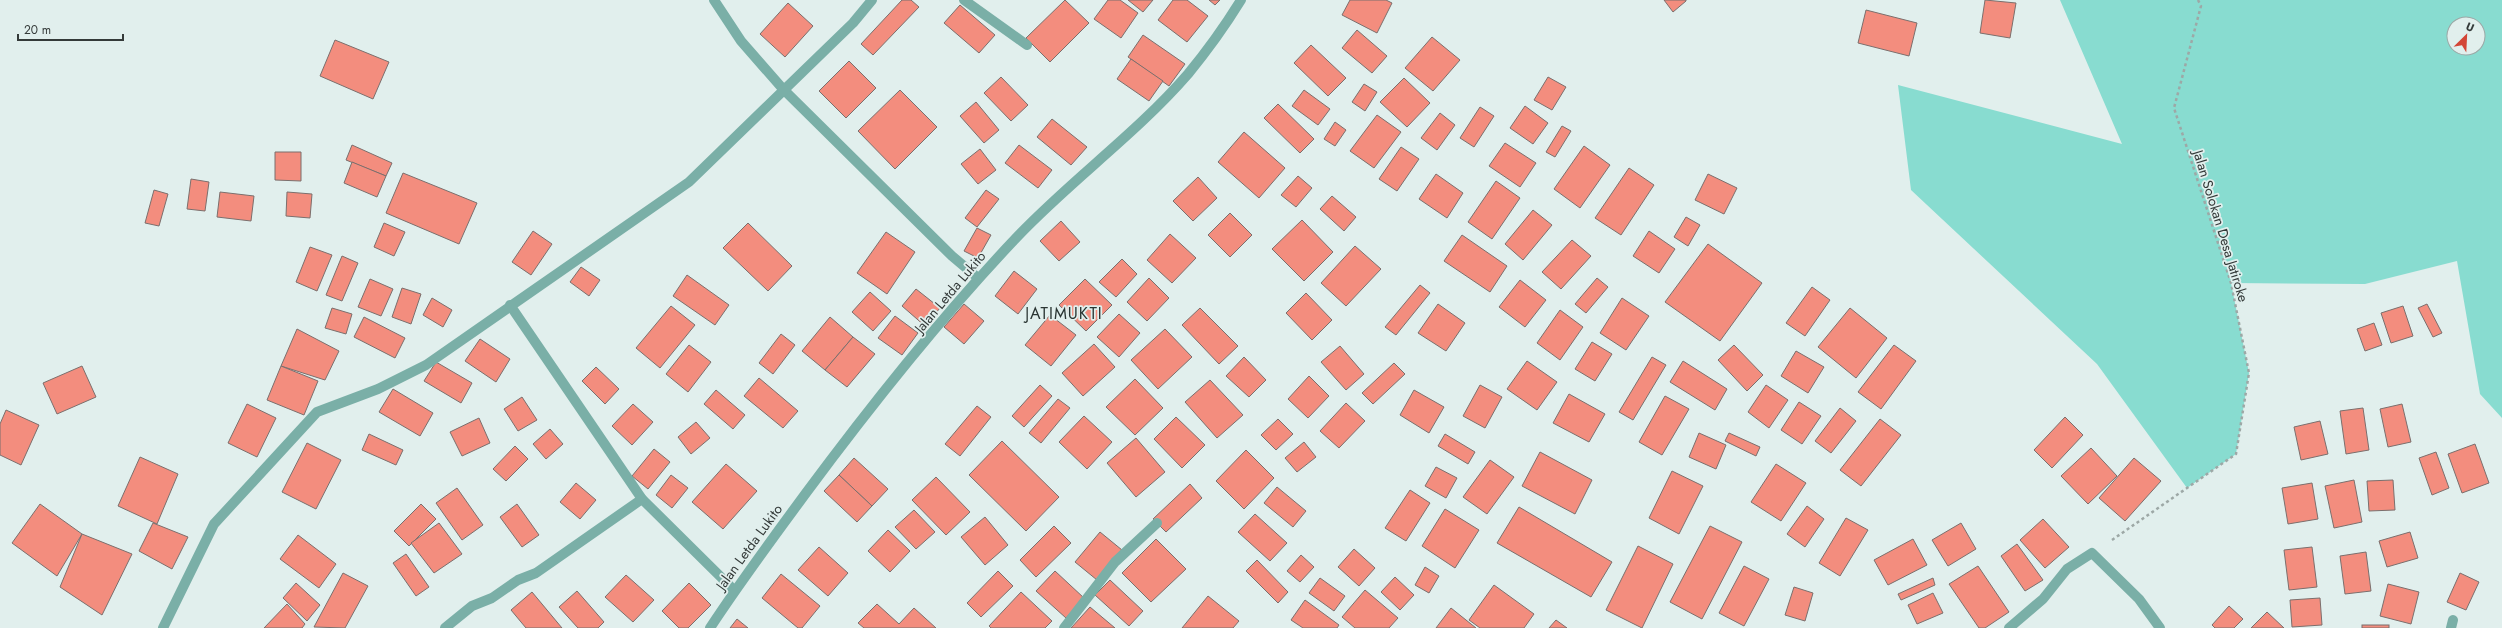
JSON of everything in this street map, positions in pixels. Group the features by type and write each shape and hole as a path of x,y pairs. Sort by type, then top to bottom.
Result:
{"street":[{"path":"714,0 741,41 783,89 946,250 978,278"},
{"path":"163,628 214,524 317,412 378,390 426,365 510,305 689,182 853,22 872,0"},
{"path":"964,0 1027,45"},
{"name":"Jalan Letda Lukito","path":"710,628 734,590 852,432 978,278 1041,211 1147,116 1188,74 1226,23 1240,0"},
{"path":"510,305 642,499 734,590"},
{"path":"445,628 472,606 492,598 518,580 536,573 642,499"},
{"path":"1064,628 1115,562 1157,524"},
{"path":"2009,628 2043,599 2067,569 2092,553 2139,599 2160,628"}],"path":[{"name":"Jalan Solokan Desa Jatiroke","path":"2092,553 2236,454 2250,373 2231,283 2174,108 2201,6 2198,0"}],"green space":[{"path":"2060,0 2502,0 2502,418 2480,394 2457,261 2365,284 2231,283 2249,373 2236,454 2187,488 2097,364 1911,190 1898,85 2122,144"}],"building":[{"path":"902,0 911,0 919,7 873,55 861,44"},
{"path":"1065,0 1089,23 1050,62 1026,38"},
{"path":"1108,0 1120,0 1138,13 1121,38 1094,19"},
{"path":"1128,0 1153,0 1143,12"},
{"path":"1173,0 1187,0 1208,16 1187,42 1158,20"},
{"path":"1209,0 1220,0 1215,5"},
{"path":"1350,0 1386,0 1392,3 1377,33 1342,15"},
{"path":"1664,0 1686,0 1686,1 1673,12"},
{"path":"1985,0 2016,3 2010,38 1980,33"},
{"path":"788,3 813,26 785,57 760,34"},
{"path":"960,5 995,35 979,53 944,23"},
{"path":"1866,10 1917,23 1909,56 1858,43"},
{"path":"1357,30 1387,56 1372,73 1342,48"},
{"path":"1143,35 1185,64 1169,86 1128,57"},
{"path":"1432,37 1460,60 1433,91 1405,68"},
{"path":"335,40 389,62 373,99 320,76"},
{"path":"1311,45 1346,78 1328,96 1294,63"},
{"path":"1131,59 1163,81 1149,101 1117,79"},
{"path":"849,61 876,88 846,118 819,91"},
{"path":"1001,77 1028,105 1011,121 984,93"},
{"path":"1548,77 1566,87 1552,110 1534,100"},
{"path":"1404,78 1430,103 1407,127 1380,102"},
{"path":"1364,84 1377,92 1365,111 1352,102"},
{"path":"900,90 937,127 895,169 858,131"},
{"path":"1304,90 1330,109 1318,125 1292,106"},
{"path":"976,102 999,130 984,143 960,116"},
{"path":"1278,104 1314,139 1300,153 1264,118"},
{"path":"1525,106 1548,123 1533,144 1510,128"},
{"path":"1480,107 1494,116 1474,147 1460,138"},
{"path":"1440,113 1455,125 1437,150 1421,138"},
{"path":"1377,115 1401,132 1374,168 1350,151"},
{"path":"1052,119 1087,147 1071,165 1037,137"},
{"path":"1335,122 1346,130 1335,146 1324,139"},
{"path":"1562,126 1571,131 1555,157 1546,152"},
{"path":"1244,132 1285,168 1259,198 1218,162"},
{"path":"1505,143 1536,163 1520,187 1489,166"},
{"path":"352,145 392,163 386,176 346,160"},
{"path":"1019,145 1052,170 1038,188 1005,163"},
{"path":"1584,146 1610,165 1580,208 1554,189"},
{"path":"1401,147 1419,159 1397,191 1379,179"},
{"path":"980,149 996,170 978,184 961,164"},
{"path":"275,152 301,152 301,181 275,180"},
{"path":"352,162 386,176 377,197 344,183"},
{"path":"1629,168 1654,185 1621,235 1595,218"},
{"path":"403,173 477,203 459,244 386,213"},
{"path":"1436,174 1463,193 1447,218 1419,199"},
{"path":"1708,174 1737,188 1724,214 1695,200"},
{"path":"1298,176 1312,188 1296,207 1281,195"},
{"path":"1198,177 1217,198 1193,221 1173,201"},
{"path":"191,179 209,182 205,211 187,209"},
{"path":"1496,181 1520,198 1492,239 1468,222"},
{"path":"154,190 168,194 159,226 145,223"},
{"path":"986,190 999,199 977,227 965,218"},
{"path":"220,192 254,196 251,221 217,217"},
{"path":"287,192 312,194 310,218 286,216"},
{"path":"1332,196 1356,217 1344,231 1320,209"},
{"path":"1533,210 1552,225 1523,260 1505,244"},
{"path":"1230,213 1252,235 1230,257 1208,235"},
{"path":"1686,217 1700,225 1688,246 1674,237"},
{"path":"1302,220 1333,252 1304,281 1272,249"},
{"path":"1061,221 1080,242 1059,261 1040,241"},
{"path":"384,223 405,232 394,256 374,247"},
{"path":"748,223 792,266 768,291 723,248"},
{"path":"977,228 991,235 978,258 964,251"},
{"path":"533,231 552,244 531,275 512,262"},
{"path":"1649,231 1675,249 1659,273 1633,256"},
{"path":"886,232 915,252 887,294 857,273"},
{"path":"1170,234 1196,258 1172,283 1147,260"},
{"path":"1462,235 1507,266 1490,292 1444,261"},
{"path":"1572,240 1591,256 1561,289 1542,272"},
{"path":"1708,244 1762,283 1720,341 1665,302"},
{"path":"1355,246 1381,269 1346,306 1321,283"},
{"path":"310,247 332,255 317,291 296,282"},
{"path":"342,256 358,263 342,301 326,295"},
{"path":"1122,259 1137,274 1116,297 1099,282"},
{"path":"581,267 600,280 589,296 570,282"},
{"path":"1014,271 1037,289 1018,314 995,296"},
{"path":"687,275 729,305 715,325 673,296"},
{"path":"1149,278 1169,298 1147,321 1127,302"},
{"path":"1597,278 1608,287 1586,313 1575,304"},
{"path":"370,279 393,289 381,316 358,307"},
{"path":"1085,279 1112,305 1086,331 1059,305"},
{"path":"1520,280 1546,300 1525,327 1499,307"},
{"path":"1420,285 1430,293 1396,335 1385,327"},
{"path":"1812,287 1830,300 1805,336 1786,323"},
{"path":"402,288 421,294 411,324 392,317"},
{"path":"916,289 940,308 925,326 902,306"},
{"path":"870,292 891,311 873,331 852,312"},
{"path":"1306,293 1332,320 1312,340 1286,313"},
{"path":"432,298 452,310 443,327 423,315"},
{"path":"1622,298 1649,316 1626,350 1600,333"},
{"path":"964,304 984,321 964,344 944,327"},
{"path":"1438,304 1465,323 1446,351 1418,333"},
{"path":"2427,304 2442,333 2433,337 2418,308"},
{"path":"671,306 695,325 660,368 636,348"},
{"path":"2403,306 2413,336 2391,343 2381,313"},
{"path":"332,308 352,314 346,334 325,328"},
{"path":"1200,308 1238,346 1219,364 1182,325"},
{"path":"1850,308 1887,338 1856,378 1818,347"},
{"path":"1560,310 1583,327 1560,360 1537,343"},
{"path":"1119,314 1140,333 1119,357 1097,337"},
{"path":"1050,315 1076,335 1051,366 1025,345"},
{"path":"895,316 918,333 902,355 878,338"},
{"path":"364,317 405,338 395,358 354,337"},
{"path":"830,317 853,337 825,370 802,351"},
{"path":"2374,323 2382,345 2365,351 2357,329"},
{"path":"297,329 339,351 325,380 281,366"},
{"path":"1165,329 1192,357 1158,389 1131,360"},
{"path":"781,334 795,345 773,374 759,363"},
{"path":"853,337 875,354 847,387 825,370"},
{"path":"480,339 510,359 496,382 465,361"},
{"path":"1592,342 1612,354 1595,381 1575,369"},
{"path":"1094,344 1115,367 1083,396 1062,373"},
{"path":"689,345 711,362 688,392 666,374"},
{"path":"1734,345 1763,375 1747,391 1718,360"},
{"path":"1894,345 1916,361 1881,409 1858,392"},
{"path":"1340,346 1364,374 1346,390 1321,362"},
{"path":"1796,351 1824,367 1808,393 1781,376"},
{"path":"1244,357 1266,380 1249,397 1226,376"},
{"path":"1652,357 1666,365 1633,420 1619,412"},
{"path":"1527,361 1557,382 1537,410 1507,389"},
{"path":"1683,361 1727,389 1715,410 1670,382"},
{"path":"436,362 472,383 461,403 424,381"},
{"path":"1394,363 1405,374 1373,404 1362,393"},
{"path":"82,366 96,397 57,414 43,383"},
{"path":"281,366 318,381 304,415 267,400"},
{"path":"596,367 619,389 605,404 582,381"},
{"path":"1309,376 1329,396 1308,418 1288,399"},
{"path":"759,378 798,411 783,428 744,396"},
{"path":"1135,379 1163,408 1135,435 1106,407"},
{"path":"1210,380 1243,415 1217,438 1185,402"},
{"path":"1040,385 1052,396 1024,427 1012,416"},
{"path":"1480,385 1502,397 1485,428 1463,416"},
{"path":"1766,385 1788,400 1769,428 1748,412"},
{"path":"393,389 433,413 420,436 379,412"},
{"path":"716,390 745,415 733,429 704,404"},
{"path":"1414,390 1444,407 1429,433 1400,415"},
{"path":"1569,394 1605,414 1589,442 1553,423"},
{"path":"1665,396 1689,409 1662,455 1639,442"},
{"path":"522,397 537,420 518,431 504,409"},
{"path":"1058,399 1070,408 1041,443 1029,433"},
{"path":"1799,402 1821,416 1802,444 1781,430"},
{"path":"1346,403 1365,421 1339,448 1320,431"},
{"path":"247,404 276,418 257,457 228,443"},
{"path":"633,404 653,422 632,445 612,426"},
{"path":"2402,404 2411,442 2388,447 2380,409"},
{"path":"977,406 991,417 960,456 945,444"},
{"path":"1840,408 1856,421 1831,453 1815,441"},
{"path":"2363,408 2369,450 2346,454 2340,411"},
{"path":"6,410 39,425 21,465 0,455 0,424"},
{"path":"1084,416 1112,442 1087,469 1059,442"},
{"path":"1176,417 1205,445 1182,468 1154,439"},
{"path":"2065,417 2083,435 2052,468 2034,450"},
{"path":"479,418 490,443 462,456 450,432"},
{"path":"1278,419 1293,434 1276,450 1261,435"},
{"path":"1880,419 1901,435 1861,486 1840,470"},
{"path":"2320,421 2328,454 2301,460 2294,427"},
{"path":"696,422 710,438 691,454 678,437"},
{"path":"550,429 563,444 546,459 533,444"},
{"path":"1699,433 1726,445 1716,469 1689,457"},
{"path":"1729,433 1760,447 1756,456 1725,441"},
{"path":"369,434 403,450 396,465 362,450"},
{"path":"1445,434 1475,452 1468,464 1438,446"},
{"path":"1136,438 1165,472 1136,497 1107,463"},
{"path":"1002,441 1059,497 1026,531 969,475"},
{"path":"1304,442 1316,457 1297,472 1285,458"},
{"path":"307,443 341,460 316,509 282,492"},
{"path":"2475,444 2489,483 2462,493 2448,454"},
{"path":"515,446 528,459 506,481 493,469"},
{"path":"2091,448 2117,476 2088,504 2061,476"},
{"path":"654,449 670,462 648,489 632,476"},
{"path":"1246,450 1274,478 1244,509 1216,481"},
{"path":"1540,452 1592,480 1575,514 1522,486"},
{"path":"2436,452 2449,488 2432,495 2419,458"},
{"path":"140,457 178,474 157,524 118,506"},
{"path":"854,458 888,489 872,506 839,475"},
{"path":"2134,458 2161,481 2125,521 2099,498"},
{"path":"1490,460 1514,477 1487,514 1463,497"},
{"path":"726,464 757,491 723,529 692,502"},
{"path":"1776,464 1806,483 1781,521 1751,502"},
{"path":"1436,467 1457,478 1446,498 1425,486"},
{"path":"1672,471 1703,486 1679,534 1649,518"},
{"path":"671,475 688,488 672,508 656,495"},
{"path":"839,475 872,506 857,522 824,491"},
{"path":"936,477 970,512 946,535 912,500"},
{"path":"2354,480 2362,522 2334,528 2325,486"},
{"path":"2393,480 2395,510 2369,511 2367,481"},
{"path":"576,483 596,500 580,519 560,502"},
{"path":"2312,483 2318,519 2288,524 2282,488"},
{"path":"1190,484 1202,498 1166,532 1153,519"},
{"path":"1277,487 1306,511 1293,527 1264,503"},
{"path":"457,488 483,525 462,540 436,503"},
{"path":"1410,490 1430,503 1406,541 1385,528"},
{"path":"40,504 82,534 57,576 12,543"},
{"path":"421,504 436,519 409,546 394,531"},
{"path":"517,504 539,535 522,547 500,517"},
{"path":"1807,506 1824,519 1805,547 1787,534"},
{"path":"1519,507 1612,562 1591,597 1497,543"},
{"path":"1445,509 1479,530 1455,568 1422,546"},
{"path":"914,510 935,532 916,549 895,527"},
{"path":"1255,514 1287,543 1270,561 1238,532"},
{"path":"985,517 1008,545 985,565 961,537"},
{"path":"1846,518 1868,530 1840,576 1819,563"},
{"path":"2043,519 2069,547 2045,568 2020,540"},
{"path":"153,523 188,537 172,569 139,551"},
{"path":"439,523 462,554 434,573 411,543"},
{"path":"1961,523 1976,549 1948,566 1932,540"},
{"path":"1054,526 1071,543 1036,577 1020,560"},
{"path":"1710,526 1742,542 1702,619 1670,602"},
{"path":"888,530 910,551 890,572 868,551"},
{"path":"1100,532 1122,550 1097,580 1075,562"},
{"path":"2410,532 2418,558 2387,567 2379,541"},
{"path":"82,534 132,554 102,615 60,587"},
{"path":"298,535 336,564 319,588 280,559"},
{"path":"1156,539 1186,569 1151,602 1122,573"},
{"path":"1913,539 1927,565 1888,585 1874,560"},
{"path":"2017,544 2043,580 2025,591 2001,556"},
{"path":"1638,546 1673,564 1642,628 1606,610"},
{"path":"819,547 848,573 828,596 798,570"},
{"path":"2312,547 2317,587 2289,590 2284,550"},
{"path":"1354,549 1375,568 1359,586 1338,567"},
{"path":"2366,552 2371,591 2345,594 2340,556"},
{"path":"406,554 429,587 416,596 393,563"},
{"path":"1301,555 1314,567 1300,582 1287,571"},
{"path":"1257,560 1288,592 1278,603 1246,571"},
{"path":"1744,566 1769,579 1744,626 1719,613"},
{"path":"1978,566 2009,612 1985,628 1979,628 1949,584"},
{"path":"1425,567 1439,576 1429,593 1415,585"},
{"path":"998,571 1013,586 981,617 967,603"},
{"path":"1055,571 1084,598 1066,618 1036,591"},
{"path":"343,573 368,586 345,628 314,627"},
{"path":"2460,573 2479,582 2466,610 2447,602"},
{"path":"781,574 820,606 802,628 798,628 762,598"},
{"path":"626,575 654,600 633,622 605,597"},
{"path":"1395,577 1414,595 1400,610 1381,592"},
{"path":"1320,578 1345,596 1334,611 1309,593"},
{"path":"1933,578 1935,585 1901,600 1898,594"},
{"path":"1110,580 1143,611 1129,626 1095,595"},
{"path":"296,583 320,605 307,621 283,598"},
{"path":"689,583 711,605 688,628 679,628 662,611"},
{"path":"2388,584 2419,592 2411,624 2380,616"},
{"path":"1494,585 1534,614 1524,628 1480,628 1469,620"},
{"path":"1794,587 1813,593 1805,621 1785,615"},
{"path":"1365,590 1398,618 1389,628 1355,628 1342,617"},
{"path":"577,591 604,622 598,628 578,628 559,607"},
{"path":"532,592 562,628 526,628 511,610"},
{"path":"1021,592 1052,621 1045,628 991,628 989,626"},
{"path":"1933,593 1943,613 1917,624 1908,605"},
{"path":"1208,596 1239,621 1233,628 1182,628"},
{"path":"2320,598 2322,625 2292,627 2290,600"},
{"path":"1305,600 1339,625 1337,628 1303,628 1291,620"},
{"path":"287,604 305,624 302,628 264,628"},
{"path":"877,604 899,624 914,608 936,628 864,628 858,623"},
{"path":"2229,606 2243,619 2234,628 2215,628 2212,625"},
{"path":"1090,607 1115,628 1071,628"},
{"path":"1451,608 1476,628 1436,628"},
{"path":"2267,612 2284,628 2251,628"},
{"path":"737,619 748,628 730,628"},
{"path":"1556,620 1567,628 1549,628"},
{"path":"2362,625 2389,625 2389,628 2362,628"}],"district":[{"name":"JATIMUKTI","path":"1064,313"}]}
